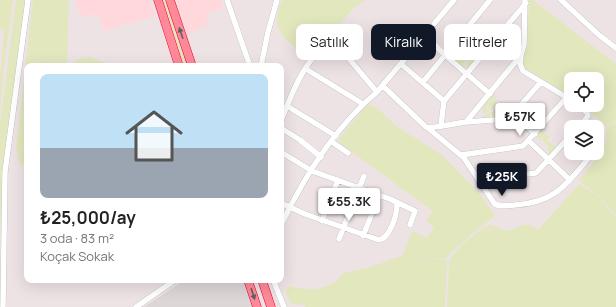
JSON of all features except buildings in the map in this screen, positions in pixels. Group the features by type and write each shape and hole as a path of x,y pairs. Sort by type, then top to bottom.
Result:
{"highway":[{"path":"158,0 178,63"},
{"path":"170,0 191,63"},
{"path":"249,283 257,307"},
{"path":"263,283 271,307"}],"street":[{"path":"3,307 5,172 28,0"},
{"path":"227,0 249,63"},
{"path":"263,63 268,32 277,0"},
{"path":"435,24 454,0"},
{"path":"471,24 490,0"},
{"path":"561,0 599,35 616,48"},
{"path":"521,54 524,45 526,2"},
{"path":"441,125 444,101 526,2"},
{"path":"284,114 306,69 317,53 329,45 340,48 377,92"},
{"path":"436,47 444,55"},
{"path":"423,82 444,57"},
{"path":"284,219 312,171 336,136 363,104 383,86 405,60"},
{"path":"450,60 490,94"},
{"path":"466,122 516,60"},
{"path":"520,60 522,70 564,95"},
{"path":"401,64 444,101"},
{"path":"306,69 363,104"},
{"path":"428,128 466,122 504,120 513,114 541,82"},
{"path":"383,86 428,128 470,164 494,203 499,206 531,204 544,199 561,189 587,160"},
{"path":"461,155 520,147 529,141 564,103"},
{"path":"287,106 336,136"},
{"path":"585,112 588,115 585,120"},
{"path":"513,114 535,134"},
{"path":"284,130 300,140 321,157"},
{"path":"529,141 570,180"},
{"path":"332,142 348,153"},
{"path":"480,180 533,174 564,142"},
{"path":"284,154 312,171 415,211 410,225"},
{"path":"338,239 364,176"},
{"path":"322,221 338,180"},
{"path":"363,236 379,196"},
{"path":"284,205 343,229 379,240 384,238 392,223 397,204"},
{"path":"136,307 171,283"},
{"path":"265,290 272,283"},
{"path":"275,283 284,307"}],"shaded area":[{"path":"75,0 149,0 155,16 104,31 98,14 81,17"},
{"path":"176,0 220,0 223,8 205,14 209,24 187,35"},
{"path":"180,283 246,283 253,307 144,307"}],"green space":[{"path":"0,0 13,0 3,74 0,115 0,77 4,31 0,28"},
{"path":"16,0 25,0 2,170 0,255 0,125"},
{"path":"33,0 69,0 67,63 26,63"},
{"path":"163,0 166,0 186,63 183,63"},
{"path":"282,0 365,0 355,7 341,24 296,24 296,48 288,42 278,27 278,11"},
{"path":"529,0 533,0 616,64 616,121 606,126 604,124 604,120 599,120 591,112 604,112 604,72 564,72 564,92 525,68 523,62 527,44"},
{"path":"90,57 105,63 74,63 78,59"},
{"path":"453,60 464,60 465,70"},
{"path":"470,60 475,60 467,69 466,65"},
{"path":"24,79 24,165 19,162 16,149"},
{"path":"494,93 496,98 491,101 493,103 496,99 497,105 491,110 487,106 485,108 490,111 483,114 482,108"},
{"path":"368,104 376,107 395,125 443,156 481,195 495,216 468,237 341,144 339,141 341,136"},
{"path":"500,105 510,113 505,117 483,120 483,116 490,112 490,118 492,118 491,112 499,110"},
{"path":"616,122 616,216 600,197 579,181 595,160 604,160 606,127"},
{"path":"541,130 550,137 547,140 555,147 549,155 547,145 542,140 544,138 542,137 541,140 536,135"},
{"path":"579,184 597,195 616,218 616,307 447,307 449,263 455,252 460,247 486,226 528,272 487,226 489,225 510,230 528,225 533,226 538,230"},
{"path":"433,210 468,238 451,252 447,259 402,256 412,231 427,238 434,227 426,221"},
{"path":"403,256 447,260 445,307 306,307 303,305 293,304 287,296 286,292 288,287 313,289 323,287 336,282 340,275 344,273 377,265"}]}
